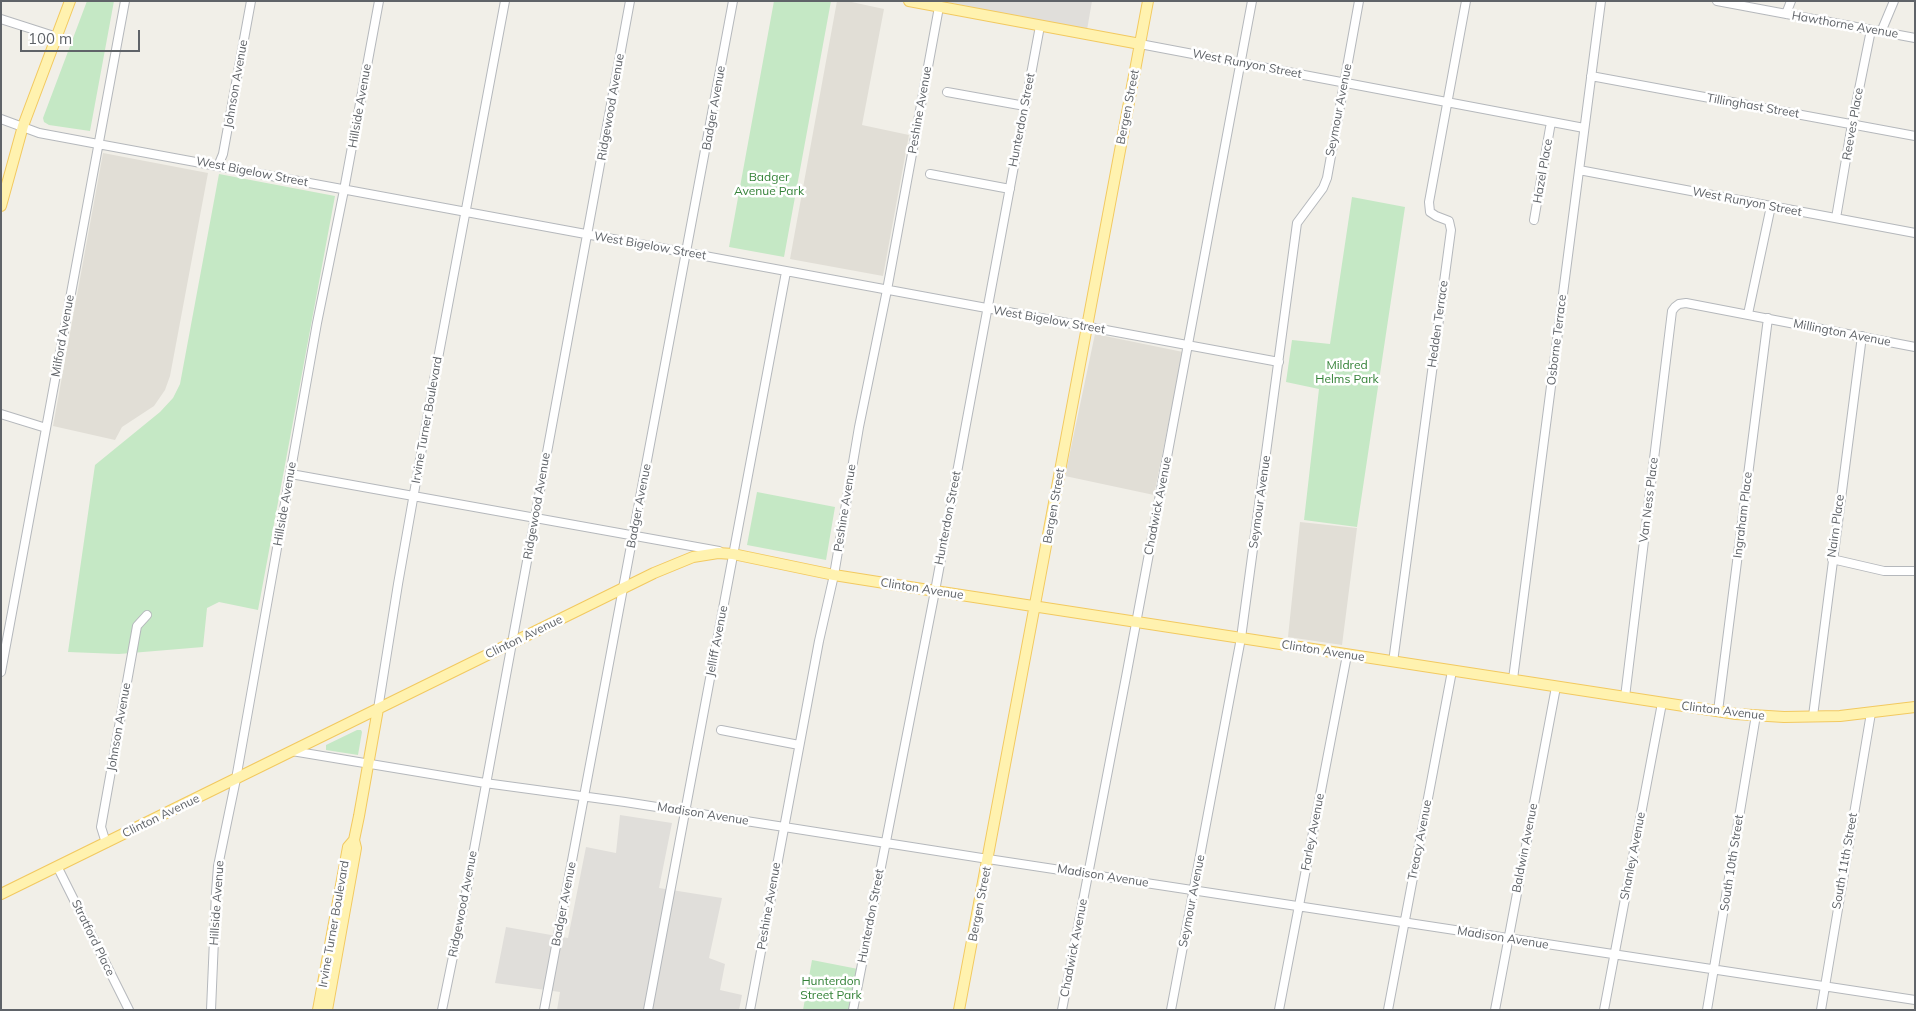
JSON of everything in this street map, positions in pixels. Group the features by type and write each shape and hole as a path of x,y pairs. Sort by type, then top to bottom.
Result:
{"main road":[{"path":"1,206 23,126 70,1"},
{"name":"West Runyon Street","path":"909,1 1140,44"},
{"name":"Bergen Street","path":"959,1010 1148,1"},
{"name":"Clinton Avenue","path":"1,894 624,587 693,557 718,553 733,554 834,575 1036,607 1718,711 1756,715 1813,716 1871,713 1915,707"},
{"name":"Irvine Turner Boulevard","path":"327,1010 356,848 354,840 378,709"},
{"name":"Irvine Turner Boulevard","path":"318,1010 348,847 354,840"}],"street":[{"name":"Milford Avenue","path":"1,672 125,1"},
{"name":"Johnson Avenue","path":"218,166 223,154 251,1"},
{"name":"Hillside Avenue","path":"211,1010 216,879 236,779 317,323 379,1"},
{"name":"Irvine Turner Boulevard","path":"378,709 414,495 505,1"},
{"name":"Ridgewood Avenue","path":"442,1010 466,893 630,1"},
{"name":"Badger Avenue","path":"544,1010 733,1"},
{"name":"Chadwick Avenue","path":"1062,1010 1252,1"},
{"name":"Seymour Avenue","path":"1171,1010 1241,638 1297,223 1323,188 1326,178 1359,1"},
{"name":"Hedden Terrace","path":"1393,662 1451,230 1449,221 1432,215 1428,207 1466,1"},
{"name":"Osborne Terrace","path":"1513,679 1601,1"},
{"name":"Hawthorne Avenue","path":"1717,1 1915,38"},
{"path":"1786,14 1791,1"},
{"path":"1881,32 1894,1"},
{"name":"Peshine Avenue","path":"750,1010 799,745 834,575 859,427 887,290 939,7"},
{"path":"1,19 57,37"},
{"name":"Hunterdon Street","path":"853,1010 935,591 1040,26"},
{"name":"Reeves Place","path":"1836,218 1871,30"},
{"name":"West Runyon Street","path":"1140,44 1584,128"},
{"name":"Tillinghast Street","path":"1591,76 1915,136"},
{"path":"947,92 1025,106"},
{"name":"West Bigelow Street","path":"1,119 39,133 1279,362"},
{"name":"Hazel Place","path":"1534,220 1551,122"},
{"name":"West Runyon Street","path":"1579,170 1915,233"},
{"path":"930,174 1010,189"},
{"path":"1748,314 1771,206"},
{"name":"Jelliff Avenue","path":"648,1010 786,272"},
{"name":"Van Ness Place","path":"1625,697 1672,311 1676,306 1686,304 1748,314"},
{"name":"Millington Avenue","path":"1748,314 1915,347"},
{"name":"Ingraham Place","path":"1718,711 1768,318"},
{"name":"Nairn Place","path":"1813,716 1862,336"},
{"path":"1,414 46,428"},
{"path":"291,474 733,554"},
{"path":"1832,559 1884,571 1915,571"},
{"name":"Johnson Avenue","path":"106,842 101,827 137,626 147,615"},
{"name":"Farley Avenue","path":"1279,1010 1347,655"},
{"name":"Treacy Avenue","path":"1388,1010 1452,671"},
{"name":"Baldwin Avenue","path":"1495,1010 1556,687"},
{"name":"Shanley Avenue","path":"1604,1010 1662,703"},
{"name":"South 11th Street","path":"1821,1010 1871,713"},
{"name":"South 10th Street","path":"1707,1010 1756,715"},
{"path":"721,730 799,745"},
{"name":"Madison Avenue","path":"292,751 485,783 885,842 988,860 1915,1000"},
{"name":"Stratford Place","path":"58,866 128,1010"}],"shaded area":[{"path":"837,1 847,1 884,9 862,125 909,135 883,276 790,259"},
{"path":"941,1 1092,1 1087,30"},
{"path":"103,153 208,173 170,376 165,390 154,406 122,427 115,440 53,426"},
{"path":"1095,334 1183,352 1154,495 1065,476"},
{"path":"1300,522 1357,528 1342,645 1288,637"},
{"path":"620,815 672,823 659,888 722,898 709,958 725,964 720,990 742,995 739,1010 557,1010 560,992 495,983 506,927 568,938 586,847 616,853"}],"green space":[{"path":"87,1 114,1 90,131 49,125 44,122 43,118"},
{"name":"Badger Avenue Park","path":"774,1 831,1 784,257 729,247"},
{"path":"219,174 335,196 258,610 219,602 207,608 203,647 119,654 68,652 95,465 160,412 173,398 180,384"},
{"name":"Mildred Helms Park","path":"1352,197 1405,207 1357,527 1304,520 1319,389 1286,382 1292,340 1330,344"},
{"path":"757,492 835,507 826,560 747,545"},
{"path":"357,730 362,732 358,755 326,750 326,745"},
{"name":"Hunterdon Street Park","path":"812,960 858,969 850,1010 803,1010"}]}
